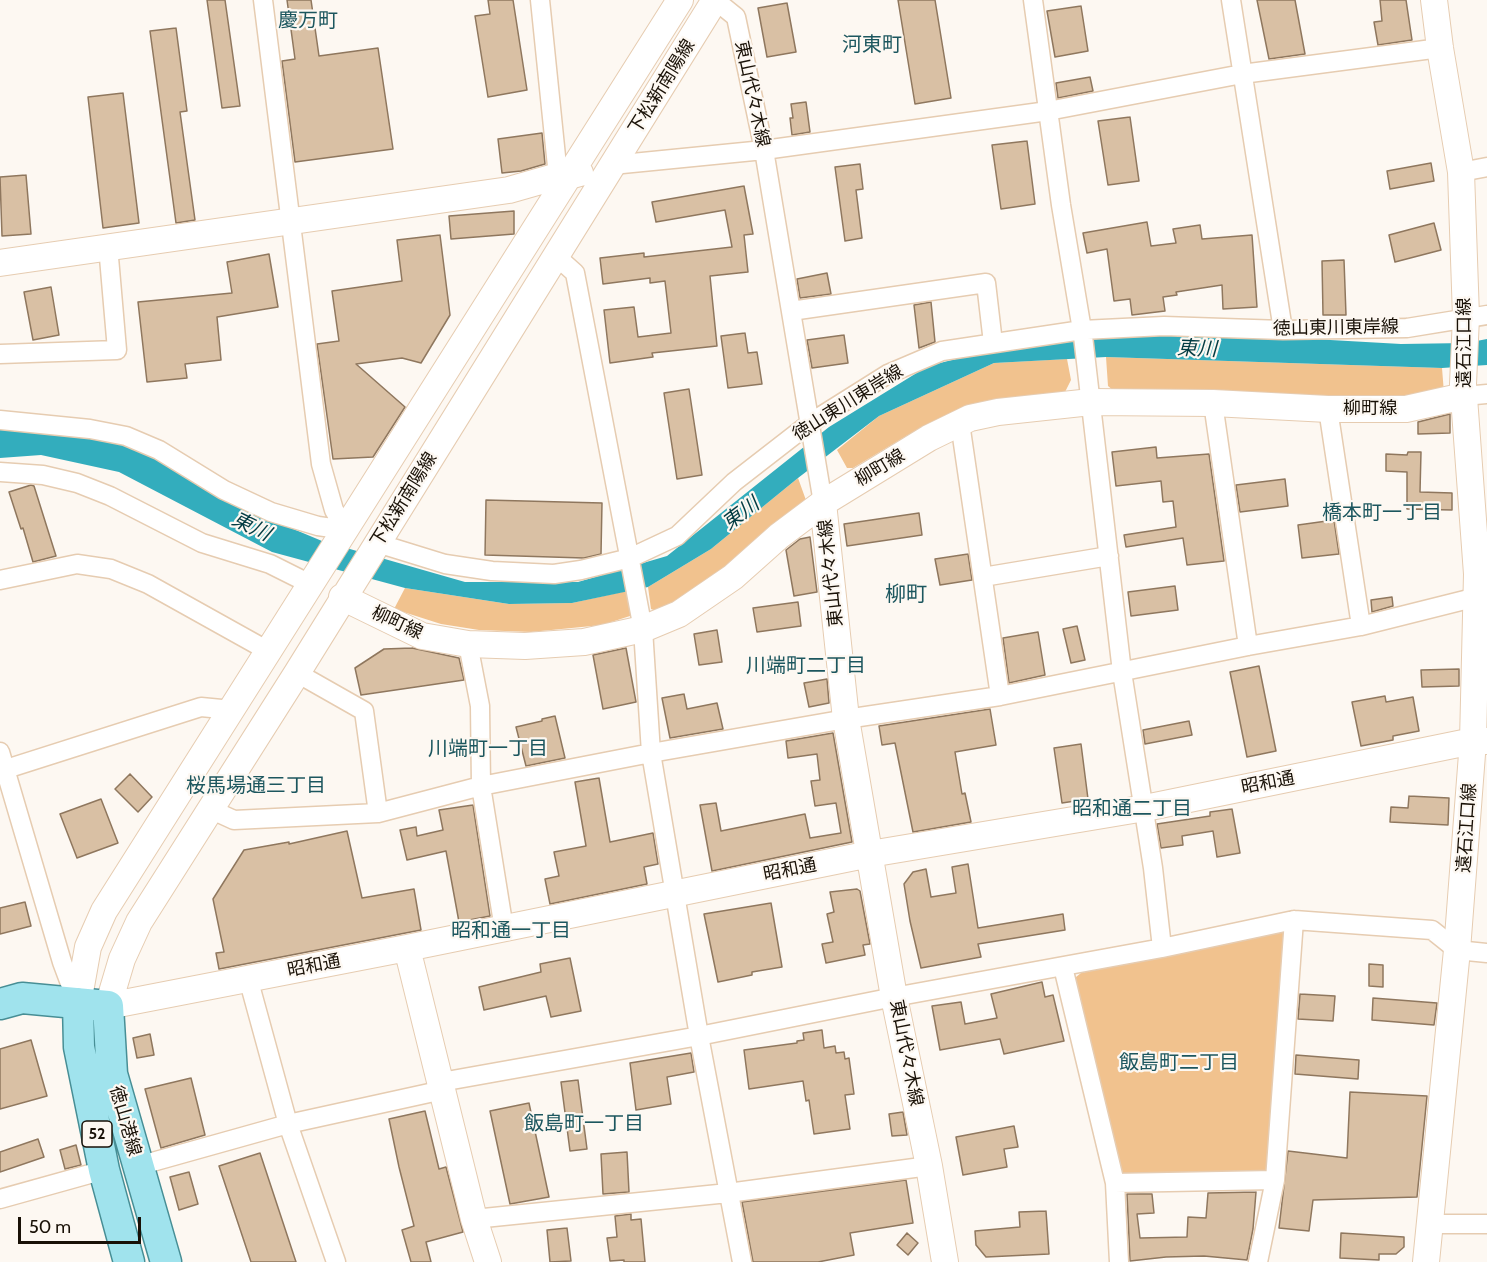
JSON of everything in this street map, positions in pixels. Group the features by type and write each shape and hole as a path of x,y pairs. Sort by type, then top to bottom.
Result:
{"main road":[{"path":"0,1004 22,998 108,1006"},
{"name":"徳山港線","path":"78,1003 79,1047 104,1170 129,1262"},
{"name":"徳山港線","path":"108,1006 112,1074 166,1262"}],"street":[{"path":"263,0 321,464 334,510 346,530"},
{"path":"540,0 563,176"},
{"name":"下松新南陽線","path":"78,1003 88,947 104,911 312,585 563,176 680,0"},
{"name":"下松新南陽線","path":"108,1006 122,959 139,922 297,673 342,597 715,0"},
{"name":"東山代々木線","path":"715,0 736,17 764,150 822,494 846,719 894,997 929,1166 945,1262"},
{"path":"1033,0 1082,333 1122,672 1144,807 1162,948"},
{"path":"1231,0 1283,330"},
{"name":"遠石江口線","path":"1426,1262 1480,741 1482,596 1477,573 1471,392 1473,321 1461,172 1434,0"},
{"path":"0,263 509,189 612,165 764,150 1048,111 1242,74 1440,48"},
{"path":"1461,172 1487,167"},
{"path":"0,354 117,350 108,246"},
{"path":"556,256 576,273 638,601 643,629 651,753 699,1036 742,1262"},
{"path":"791,311 986,283 993,343"},
{"name":"徳山東川東岸線","path":"377,543 445,564 492,571 554,574 630,558 677,536 734,482 888,374 942,351 993,343 1164,326 1283,330 1407,328 1473,321"},
{"name":"柳町線","path":"342,597 422,636 468,644 525,646 584,642 643,629 679,614 733,576 822,494 970,418 1090,393 1328,410 1406,409 1471,392"},
{"path":"1213,403 1248,646"},
{"path":"1328,410 1361,626"},
{"path":"0,420 90,429 126,436 159,450 224,490 271,512 318,526 346,530"},
{"path":"960,423 1000,696"},
{"path":"0,472 43,475 77,483 110,496 202,543 270,564 312,585"},
{"path":"983,577 1109,556"},
{"path":"0,580 77,564 111,569 148,584 270,652"},
{"path":"210,809 234,820 378,813 481,786 846,719 1000,696 1248,646 1361,626 1482,596"},
{"path":"468,644 480,706 481,786 504,928"},
{"path":"297,673 364,711 378,813"},
{"path":"3,771 201,707 232,710"},
{"name":"昭和通","path":"108,1006 870,854 1144,807 1480,741"},
{"path":"0,752 3,771 62,962 78,1003"},
{"path":"1258,1262 1275,1180 1294,920"},
{"path":"138,1166 288,1124 442,1086 894,997 1162,948 1294,920 1432,930 1457,950 1487,953"},
{"path":"407,948 474,1219 488,1262"},
{"path":"1063,967 1115,1183 1119,1262"},
{"path":"248,978 288,1124 336,1262"},
{"path":"474,1219 728,1192 929,1166"},
{"path":"0,1199 104,1170"},
{"path":"1115,1183 1275,1180"},
{"path":"1431,1224 1487,1224"}],"shaded area":[{"path":"1106,357 1442,368 1444,393 1430,397 1221,396 1114,391 1108,386"},
{"path":"1067,359 1071,380 1065,392 938,421 908,435 853,468 847,468 837,450 879,416 994,363"},
{"path":"798,478 807,503 723,574 659,612 651,609 648,587 711,549"},
{"path":"405,588 509,604 572,603 631,590 633,612 630,616 602,625 531,632 479,630 441,624 394,609"},
{"path":"1281,931 1285,933 1267,1172 1122,1176 1075,984 1076,977 1081,973"}],"water":[{"name":"東川","path":"1189,332 1401,344 1466,343 1487,339 1487,365 1442,368 1106,357 994,363 879,416 711,549 648,587 572,603 509,604 405,588 272,552 119,472 41,455 0,458 0,425 133,444 236,505 322,541 465,582 578,582 667,556 829,427 928,366 1008,346"}],"building":[{"path":"207,0 225,0 240,106 222,108"},
{"path":"287,0 311,0 319,56 378,48 393,149 295,162 282,61 295,59"},
{"path":"488,0 513,0 527,90 488,97 475,16 490,14"},
{"path":"898,0 935,0 951,98 915,104"},
{"path":"1257,0 1295,0 1305,54 1269,59"},
{"path":"1380,0 1406,0 1412,40 1378,45 1374,22 1382,21"},
{"path":"787,3 796,52 767,57 758,8"},
{"path":"1081,6 1088,51 1055,57 1047,11"},
{"path":"176,28 187,111 180,112 195,220 176,223 150,31"},
{"path":"1090,77 1093,91 1058,98 1056,83"},
{"path":"123,93 139,223 103,228 88,97"},
{"path":"806,102 810,132 792,135 791,104"},
{"path":"1130,117 1139,181 1108,185 1098,121"},
{"path":"542,133 545,164 521,171 502,173 498,139"},
{"path":"1027,141 1035,204 1001,209 992,145"},
{"path":"1431,163 1434,181 1390,189 1387,171"},
{"path":"860,164 863,189 856,190 862,238 845,241 835,167"},
{"path":"26,175 31,234 2,236 0,177"},
{"path":"744,186 753,234 744,235 748,272 710,276 717,346 652,353 653,357 610,363 604,310 634,307 638,337 671,333 665,281 650,283 650,278 603,284 600,258 644,253 644,257 732,247 725,210 656,222 652,202"},
{"path":"514,211 514,234 451,239 449,216"},
{"path":"1147,222 1151,246 1176,243 1173,229 1200,225 1202,239 1252,235 1257,307 1223,309 1222,285 1176,292 1177,295 1163,297 1165,311 1132,315 1130,299 1114,301 1107,249 1087,253 1083,233"},
{"path":"1434,223 1441,250 1395,262 1389,235"},
{"path":"440,235 450,315 421,363 402,358 356,364 405,407 373,457 333,459 317,344 339,341 332,291 402,281 397,240"},
{"path":"269,254 278,307 217,317 221,360 185,364 187,378 147,382 138,302 232,293 227,262"},
{"path":"1344,260 1346,315 1323,315 1322,261"},
{"path":"827,273 831,294 800,298 797,279"},
{"path":"51,287 59,335 33,340 24,292"},
{"path":"931,302 935,342 919,348 914,305"},
{"path":"745,333 748,353 757,352 762,384 728,388 721,336"},
{"path":"844,335 848,363 812,368 807,340"},
{"path":"689,389 702,475 677,479 664,393"},
{"path":"1450,414 1450,433 1418,434 1418,422"},
{"path":"1156,447 1157,458 1209,454 1224,561 1187,565 1183,538 1126,547 1124,535 1176,527 1173,501 1163,502 1161,481 1116,486 1112,452"},
{"path":"1408,452 1421,452 1420,492 1452,493 1452,510 1407,509 1407,472 1386,471 1386,454 1407,455"},
{"path":"1285,479 1288,506 1240,512 1236,485"},
{"path":"34,486 56,556 33,562 9,492"},
{"path":"486,500 602,503 601,554 584,558 485,555"},
{"path":"919,513 922,535 847,546 844,524"},
{"path":"1334,520 1339,554 1302,558 1298,525"},
{"path":"810,537 817,592 794,596 786,550 800,539"},
{"path":"968,554 972,580 940,585 935,559"},
{"path":"1175,586 1178,610 1131,616 1128,592"},
{"path":"1392,597 1393,606 1372,612 1371,600"},
{"path":"798,602 801,626 757,632 753,608"},
{"path":"1077,626 1085,660 1071,663 1063,629"},
{"path":"717,630 722,662 699,665 694,634"},
{"path":"1038,632 1045,675 1009,683 1003,638"},
{"path":"412,648 459,658 464,680 361,695 355,668 384,649"},
{"path":"626,648 636,702 603,709 593,655"},
{"path":"1259,666 1276,751 1247,757 1230,672"},
{"path":"1459,669 1459,686 1422,687 1421,670"},
{"path":"827,679 829,703 809,707 804,683"},
{"path":"684,694 687,709 717,703 723,729 670,738 662,698"},
{"path":"1385,696 1386,702 1413,697 1419,731 1393,736 1393,740 1361,746 1352,702"},
{"path":"990,709 996,745 955,752 962,794 965,793 971,822 913,832 895,743 882,745 879,726"},
{"path":"555,716 565,758 526,766 516,727"},
{"path":"1189,721 1192,735 1145,744 1143,730"},
{"path":"833,733 852,842 712,871 700,805 716,803 721,831 805,814 810,838 841,833 836,803 815,806 811,781 820,780 817,754 788,758 786,741"},
{"path":"1081,744 1088,799 1062,803 1054,748"},
{"path":"130,774 152,797 138,812 115,789"},
{"path":"599,778 610,842 653,833 658,864 644,867 647,884 550,904 545,879 559,876 554,852 586,846 575,782"},
{"path":"1409,796 1449,798 1448,825 1390,822 1391,807 1408,808"},
{"path":"101,799 118,843 77,858 60,814"},
{"path":"473,805 490,916 459,922 446,851 407,860 400,830 416,827 417,836 443,830 439,810"},
{"path":"1232,809 1240,853 1217,857 1213,831 1182,836 1183,845 1161,848 1157,824 1210,816 1210,812"},
{"path":"347,831 362,898 414,889 421,930 219,969 216,953 224,952 213,899 244,850 289,842 289,844"},
{"path":"968,864 978,928 1063,914 1065,930 978,944 981,957 921,968 904,884 913,872 926,869 931,897 956,893 952,867"},
{"path":"857,889 860,891 870,944 863,945 865,955 826,963 822,944 833,942 827,914 834,912 830,892"},
{"path":"25,902 31,926 0,934 0,908"},
{"path":"771,903 782,967 752,972 752,975 718,982 704,914"},
{"path":"570,958 581,1011 551,1017 546,996 484,1010 479,987 541,972 540,964"},
{"path":"1369,964 1383,965 1383,987 1369,986"},
{"path":"1042,982 1045,997 1053,995 1064,1041 1004,1054 1000,1039 940,1050 932,1006 961,1002 965,1024 997,1018 991,994"},
{"path":"1300,994 1335,996 1333,1021 1298,1019"},
{"path":"1373,998 1437,1003 1434,1025 1372,1020"},
{"path":"822,1030 824,1048 835,1046 836,1053 844,1052 845,1059 849,1058 854,1094 845,1095 850,1129 814,1134 809,1100 806,1101 803,1081 749,1089 744,1050 797,1043 797,1041 804,1040 803,1033"},
{"path":"150,1034 154,1055 137,1058 133,1038"},
{"path":"31,1040 47,1096 0,1109 0,1049"},
{"path":"691,1053 694,1072 667,1077 671,1104 636,1110 630,1063"},
{"path":"1296,1055 1359,1060 1358,1079 1295,1074"},
{"path":"191,1078 205,1135 161,1148 145,1089"},
{"path":"578,1080 587,1149 570,1151 561,1082"},
{"path":"1350,1092 1427,1096 1417,1197 1313,1200 1309,1231 1279,1228 1288,1151 1347,1158"},
{"path":"529,1103 549,1197 510,1204 490,1111"},
{"path":"425,1111 439,1169 446,1167 463,1232 426,1242 431,1262 411,1262 402,1230 414,1226 389,1119"},
{"path":"903,1112 907,1135 892,1136 889,1114"},
{"path":"1014,1126 1018,1147 1004,1149 1007,1167 963,1175 956,1137"},
{"path":"38,1139 44,1157 0,1172 0,1152"},
{"path":"76,1145 81,1165 65,1169 60,1150"},
{"path":"627,1152 629,1192 603,1194 601,1154"},
{"path":"260,1153 296,1262 251,1262 219,1166"},
{"path":"189,1172 198,1204 179,1210 170,1177"},
{"path":"906,1180 913,1223 850,1233 854,1255 818,1262 753,1262 742,1202"},
{"path":"1256,1192 1253,1229 1247,1260 1204,1256 1130,1261 1127,1194 1152,1194 1154,1213 1137,1214 1140,1238 1187,1237 1188,1217 1206,1218 1208,1193"},
{"path":"1046,1211 1049,1254 986,1257 976,1245 975,1231 1020,1227 1019,1212"},
{"path":"631,1214 631,1220 641,1219 645,1262 610,1261 607,1238 617,1237 615,1216"},
{"path":"567,1228 571,1261 550,1262 547,1230"},
{"path":"907,1233 918,1243 908,1255 897,1245"},
{"path":"1341,1233 1404,1237 1404,1247 1396,1254 1379,1254 1379,1260 1340,1258"}],"district":[{"name":"慶万町","path":"308,21"},
{"name":"河東町","path":"872,45"},
{"name":"橋本町一丁目","path":"1382,513"},
{"name":"柳町","path":"906,595"},
{"name":"川端町二丁目","path":"806,666"},
{"name":"川端町一丁目","path":"488,749"},
{"name":"桜馬場通三丁目","path":"256,786"},
{"name":"昭和通二丁目","path":"1132,809"},
{"name":"昭和通一丁目","path":"511,931"},
{"name":"飯島町二丁目","path":"1179,1063"},
{"name":"飯島町一丁目","path":"584,1124"}]}
